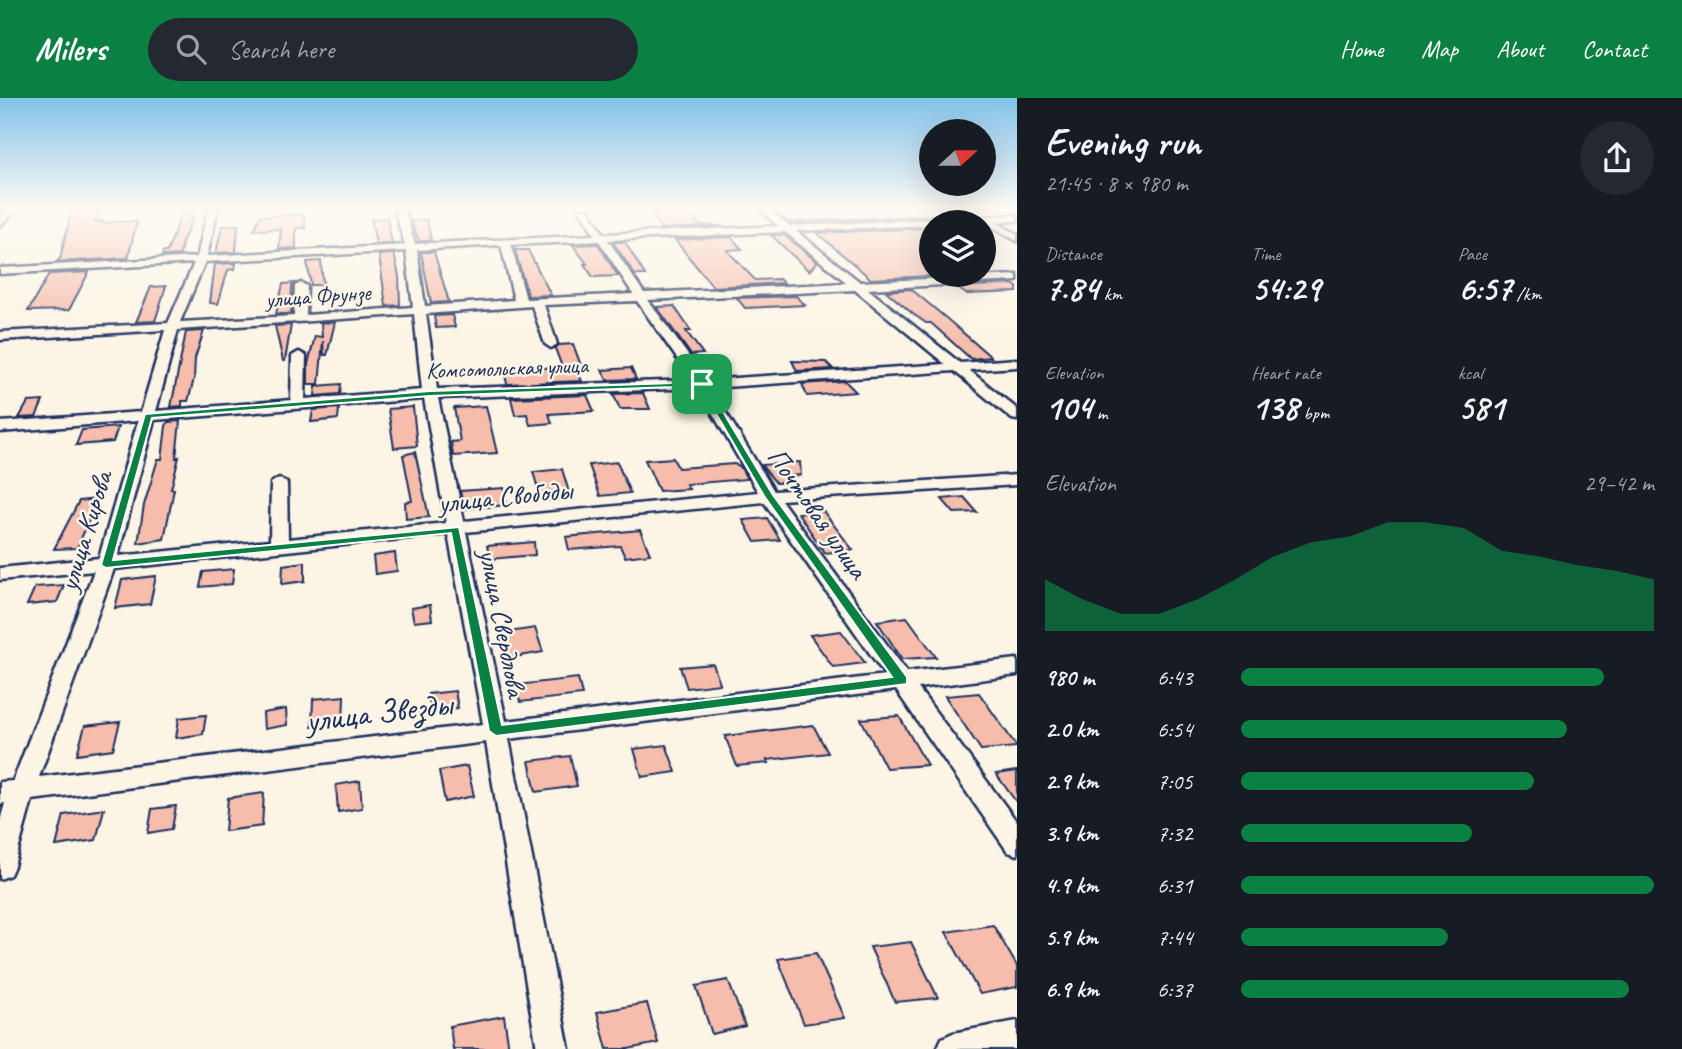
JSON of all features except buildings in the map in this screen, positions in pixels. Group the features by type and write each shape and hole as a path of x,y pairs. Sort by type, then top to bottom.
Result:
{"street":[{"name":"улица Кирова","path":"0,866 11,792 106,565 172,327 203,253"},
{"path":"0,271 308,253"},
{"name":"улица Свердлова","path":"412,253 430,394 496,731 553,1049"},
{"path":"508,253 521,303"},
{"name":"Почтовая улица","path":"611,253 702,384 769,496 1017,843"},
{"path":"817,253 1017,416"},
{"name":"улица Фрунзе","path":"0,336 537,302 1017,278"},
{"path":"300,319 301,286"},
{"path":"537,302 551,344"},
{"path":"298,405 299,356"},
{"name":"Комсомольская улица","path":"0,427 430,394 702,384 1017,363"},
{"name":"улица Свободы","path":"0,574 769,496 1017,480"},
{"path":"279,483 279,547"},
{"name":"улица Звезды","path":"11,792 1017,667"},
{"path":"953,1049 1017,1037"}],"route":[{"path":"702,384 769,496 902,680 496,731 455,529 106,565 148,416 430,394 702,384"}]}
